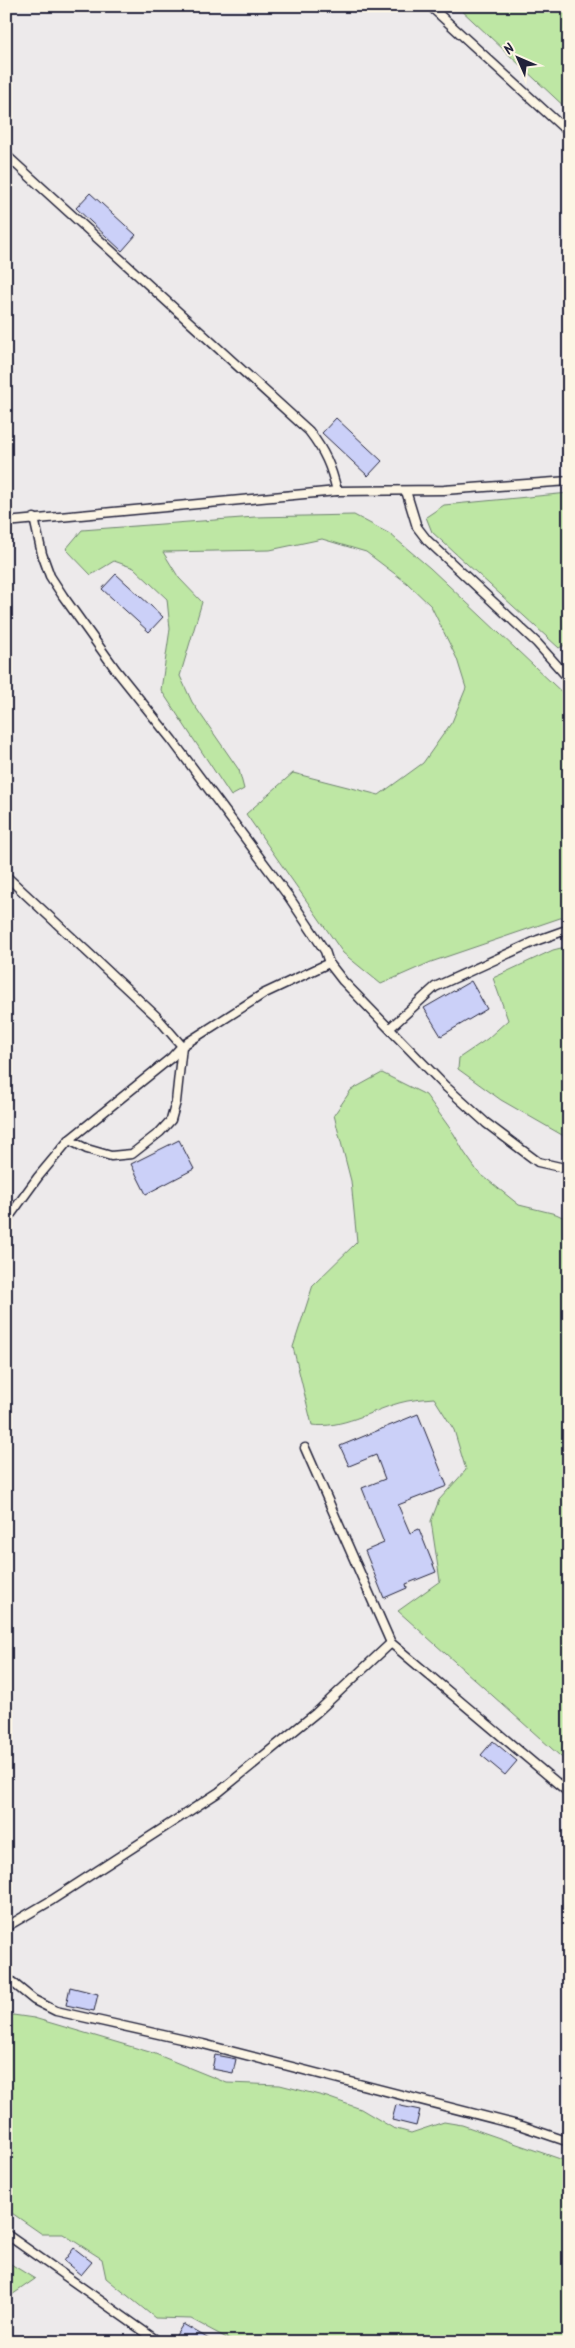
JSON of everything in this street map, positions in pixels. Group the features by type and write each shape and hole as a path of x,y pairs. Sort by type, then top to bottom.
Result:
{"lane":[{"path":"430,6 569,133"},
{"path":"6,155 309,431 324,450 332,467 337,491"},
{"path":"6,522 337,491 406,491 569,481"},
{"path":"406,491 417,527 427,540 538,643 569,679"},
{"path":"34,518 42,554 50,576 62,596 99,648 172,740 289,898 325,951 329,963 343,981 445,1086 517,1148 538,1162 569,1169"},
{"path":"6,876 156,1016 182,1046 176,1102 170,1120 160,1132 132,1154 111,1156 87,1149 69,1140"},
{"path":"390,1028 435,987 538,940 569,929"},
{"path":"6,1221 38,1177 69,1140 182,1046 263,994 329,963"},
{"path":"305,1448 391,1643 569,1793"},
{"path":"6,1927 52,1900 219,1792 316,1713 391,1643"},
{"path":"6,1976 34,2000 56,2011 203,2044 522,2126 569,2142"},
{"path":"6,2234 159,2342"}],"shaded area":[{"path":"6,6 569,6 569,2342 6,2342"}],"green space":[{"path":"457,6 569,6 569,111"},
{"path":"569,493 569,643 559,648 432,532 426,517 444,505"},
{"path":"354,515 390,534 430,568 569,699 569,915 431,962 381,984 343,953 246,814 293,773 379,795 423,763 452,722 466,688 457,659 431,606 407,583 366,552 322,539 270,550 163,552 179,578 202,602 180,676 192,702 239,770 244,789 231,796 161,690 170,629 167,599 134,568 114,561 91,575 66,549 82,530 255,517"},
{"path":"569,946 569,1139 501,1100 458,1069 459,1058 487,1039 508,1020 493,978 553,950"},
{"path":"382,1073 426,1095 478,1172 519,1205 556,1214 569,1220 569,1764 398,1611 440,1581 431,1521 439,1500 466,1470 454,1430 434,1398 388,1406 345,1422 323,1426 312,1425 293,1347 313,1285 357,1242 351,1181 334,1115 351,1090"},
{"path":"6,2014 34,2018 153,2053 227,2083 280,2085 327,2097 361,2109 393,2128 411,2133 444,2122 462,2125 569,2162 569,2342 307,2342 304,2340 302,2342 234,2342 191,2319 155,2318 106,2278 102,2259 63,2234 42,2234 6,2209"},
{"path":"6,2261 35,2279 6,2299"}],"building":[{"path":"90,193 136,235 122,251 76,208"},
{"path":"336,418 382,461 368,476 322,433"},
{"path":"116,574 163,617 149,632 102,589"},
{"path":"471,981 487,1009 441,1036 424,1008"},
{"path":"179,1140 194,1169 146,1194 131,1164"},
{"path":"418,1414 447,1486 398,1505 410,1533 419,1529 436,1572 406,1584 407,1588 384,1598 365,1551 384,1543 362,1488 385,1479 376,1455 349,1466 340,1446"},
{"path":"493,1741 517,1761 505,1775 481,1755"},
{"path":"70,1987 98,1994 94,2011 66,2005"},
{"path":"215,2055 236,2059 233,2073 212,2069"},
{"path":"396,2105 420,2110 416,2126 392,2120"},
{"path":"74,2248 92,2262 81,2275 64,2261"},
{"path":"183,2324 214,2342 184,2342 175,2337"}]}
